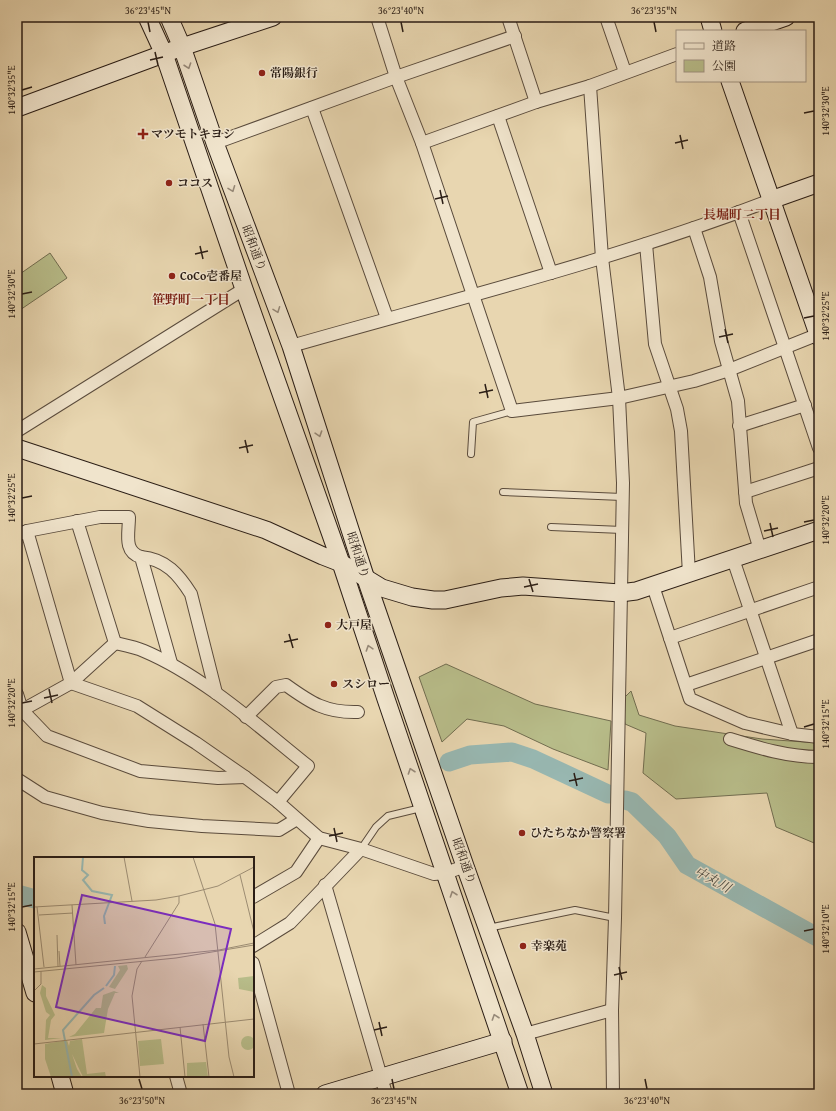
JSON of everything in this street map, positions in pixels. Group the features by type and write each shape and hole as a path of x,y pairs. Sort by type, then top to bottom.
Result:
{"street":[{"name":"昭和通り","path":"147,17 164,54 244,289 341,563 520,1094"},
{"name":"昭和通り","path":"169,17 182,47 215,143 291,346 365,576 465,866 525,1034 544,1094"},
{"path":"17,108 182,47 273,17"},
{"path":"377,17 396,77 422,143 512,411 619,398 670,387 729,370 819,335 730,82"},
{"path":"508,17 536,102"},
{"path":"606,17 625,72"},
{"path":"709,17 713,30"},
{"path":"748,30 786,17"},
{"path":"215,143 396,77 515,36"},
{"path":"422,143 536,102 590,86 676,54"},
{"path":"590,86 602,258 619,398 622,497 615,918 612,1010 613,1094"},
{"path":"312,108 387,318"},
{"path":"498,116 551,273"},
{"path":"291,346 602,258 694,228 819,183"},
{"path":"739,212 819,448"},
{"path":"694,228 710,277 720,341 738,401 746,503 760,550"},
{"path":"646,244 655,344 677,409 682,431 689,574"},
{"path":"17,431 244,289"},
{"path":"740,426 805,406"},
{"path":"17,448 259,528 341,563 365,576 382,588 412,597 433,600 463,597 501,588 522,586 620,593 636,591 819,530"},
{"path":"745,492 819,468"},
{"path":"72,683 22,533 100,517 129,517 128,549 133,555 152,558 167,565 183,582 191,594 216,693"},
{"path":"77,521 115,643"},
{"path":"141,557 171,663"},
{"path":"733,559 792,734"},
{"path":"653,586 690,699 745,723 792,734 819,737"},
{"path":"670,638 819,587"},
{"path":"686,685 819,640"},
{"path":"115,643 142,650 171,663 216,693 308,766 278,802"},
{"path":"19,712 72,683 115,643"},
{"path":"72,683 137,706 196,743 245,778 278,802 320,838 361,849 434,874 446,873 465,866"},
{"path":"246,716 276,687 286,685 306,699 323,707 341,712 358,712"},
{"path":"17,694 19,712 47,736 140,771 218,778 245,778"},
{"path":"730,739 763,750 800,757 819,757"},
{"path":"17,779 45,797 102,813 149,821 202,826 279,830 297,819"},
{"path":"254,896 296,872 320,838"},
{"path":"254,945 290,923 361,849"},
{"path":"325,885 386,1094"},
{"path":"17,932 34,990"},
{"path":"254,967 289,1094"},
{"path":"525,1034 612,1010"},
{"path":"325,1094 503,1041"},
{"path":"60,1077 65,1094"},
{"path":"176,1077 181,1094"}],"lane":[{"path":"471,454 473,422 512,411"},
{"path":"503,492 622,497"},
{"path":"552,527 622,530"},
{"path":"361,849 376,827 388,816 423,807"},
{"path":"488,928 575,910 615,918"}],"green space":[{"path":"50,253 67,278 17,312 17,276"},
{"path":"446,664 535,704 611,721 608,770 553,749 504,726 467,719 442,742 419,677"},
{"path":"631,691 639,715 675,726 762,739 819,743 819,845 776,827 767,793 676,799 643,773 646,733 625,724 621,701"}],"waterway":[{"name":"中丸川","path":"449,762 470,755 512,752 533,759 608,794"},
{"name":"中丸川","path":"625,800 632,802 667,836 687,865 819,938"},
{"name":"中丸川","path":"17,894 34,899"}],"place":[{"name":"常陽銀行","path":"262,73"},
{"name":"マツモトキヨシ","path":"143,134"},
{"name":"ココス","path":"169,183"},
{"name":"CoCo壱番屋","path":"172,276"},
{"name":"大戸屋","path":"328,625"},
{"name":"スシロー","path":"334,684"},
{"name":"ひたちなか警察署","path":"522,833"},
{"name":"幸楽苑","path":"523,946"}],"district":[{"name":"長堀町二丁目","path":"742,214"},
{"name":"笹野町一丁目","path":"191,299"}]}
